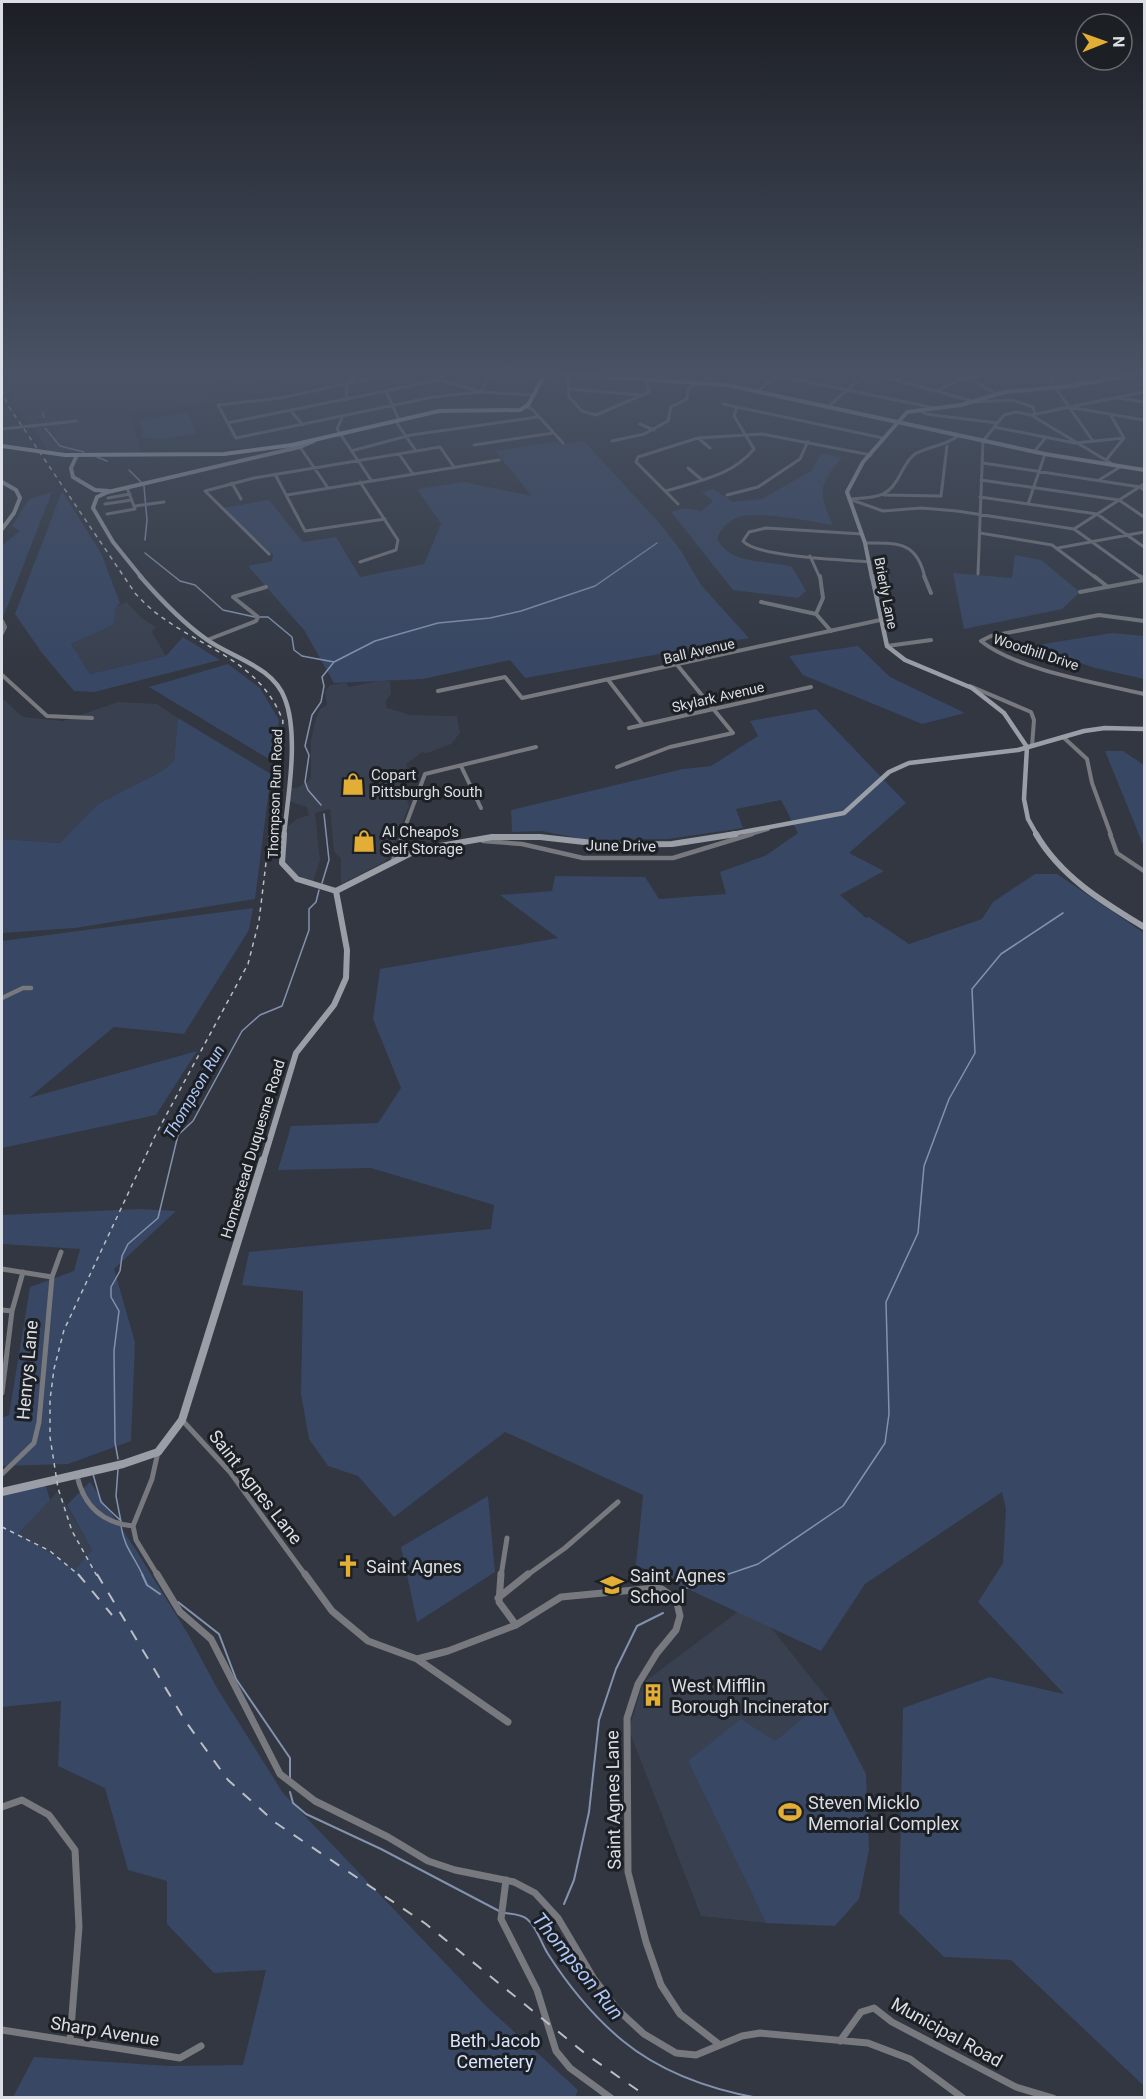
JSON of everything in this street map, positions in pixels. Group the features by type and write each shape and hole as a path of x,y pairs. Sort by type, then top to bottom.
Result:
{"street":[{"path":"71,472 71,475 95,490 112,491"},
{"path":"97,497 112,491 195,472"},
{"path":"269,554 205,490 287,472"},
{"path":"319,472 328,488"},
{"path":"365,472 370,480"},
{"path":"287,495 424,472"},
{"path":"646,472 678,504"},
{"path":"693,472 701,479"},
{"path":"666,491 723,472"},
{"path":"727,495 758,487 781,472"},
{"path":"849,499 849,484 858,472"},
{"path":"882,495 891,491 903,472"},
{"path":"849,499 882,495 941,496 944,472"},
{"path":"978,574 982,472"},
{"path":"1028,504 1038,472"},
{"path":"1044,472 1140,487 1144,490"},
{"path":"1099,480 1110,472"},
{"path":"275,474 305,531 318,531 385,519"},
{"path":"981,480 1119,500 1144,517"},
{"path":"2,482 16,490 20,498 14,513 2,529"},
{"path":"360,482 398,540 396,550 389,555 360,561"},
{"path":"232,483 241,499"},
{"path":"1074,529 1144,484"},
{"path":"128,488 135,506"},
{"name":"Thompson Run Road","path":"95,490 97,497 94,505 95,512 124,554 153,588 207,639 268,675 284,698 290,726 282,863 297,879 336,891"},
{"path":"108,498 130,494"},
{"path":"980,497 1096,514 1144,547"},
{"path":"849,499 883,511 921,508 981,514 1074,529 1144,579"},
{"name":"Brierly Lane","path":"849,499 870,562 887,646 905,660 967,686 1004,712 1030,746"},
{"path":"105,504 132,500"},
{"path":"107,514 135,509 135,506 164,502"},
{"path":"862,534 766,528 749,532 743,541 748,547 757,550 870,562"},
{"path":"1058,548 1144,532"},
{"path":"980,533 1052,544 1108,587"},
{"path":"865,543 896,544 917,554 921,561 922,577 931,592"},
{"path":"810,556 825,591 823,602 816,614"},
{"path":"1080,592 1144,579"},
{"path":"207,639 234,631 258,618 233,597 266,587"},
{"path":"761,602 816,614 831,631"},
{"name":"Woodhill Drive","path":"1144,621 1099,615 991,636 981,641 992,650 1043,668 1144,694"},
{"name":"Ball Avenue","path":"438,692 505,677 522,698 678,666 880,620"},
{"path":"2,621 5,627 2,633"},
{"path":"887,646 931,640"},
{"path":"617,767 670,747 733,733 678,666"},
{"path":"2,675 47,716 92,718"},
{"path":"609,681 643,725"},
{"path":"967,686 981,689 1031,712 1034,720 1024,799 1028,819 1045,849 1089,892 1144,927"},
{"name":"Skylark Avenue","path":"628,728 811,687"},
{"path":"336,891 417,850 471,840 540,837 611,845 672,844 768,829 844,813 889,772 909,763 1030,746 1105,728 1144,729"},
{"path":"1063,737 1087,759 1092,783 1117,853 1144,871"},
{"path":"392,863 424,774 536,747"},
{"path":"461,766 481,808"},
{"name":"June Drive","path":"471,840 522,844 584,858 673,858 768,829"},
{"name":"Homestead Duquesne Road","path":"158,1452 182,1420 210,1336 296,1053 310,1031 333,1006 346,984 348,956 336,891"},
{"path":"2,998 23,988 31,988"},
{"name":"Henrys Lane","path":"2,1474 34,1443 39,1422 49,1291 61,1252"},
{"path":"2,1269 52,1277"},
{"path":"2,1391 4,1360 12,1311 23,1272"},
{"path":"2,1310 12,1311"},
{"name":"Saint Agnes Lane","path":"182,1420 230,1472 332,1611 368,1641 417,1659 508,1722"},
{"path":"2,1492 77,1476 158,1452 149,1490 125,1526"},
{"path":"77,1476 80,1489 89,1506 102,1518 125,1526 180,1611 211,1639 274,1764 294,1789 335,1814 380,1833 443,1867 506,1880 537,1894 557,1916 597,1984 621,2015 650,2040 678,2054 701,2056 720,2045 752,2034 785,2033 874,2044 914,2060 963,2097"},
{"path":"498,1598 508,1588 572,1543 618,1502"},
{"path":"507,1538 498,1598 516,1624"},
{"name":"Saint Agnes Lane","path":"417,1659 448,1651 516,1624 561,1597 655,1588 662,1589 676,1599 680,1616 676,1630 657,1653 638,1684 627,1718 628,1872 646,1942 661,1985 680,2014 720,2045"},
{"path":"2,1807 22,1800 49,1815 75,1850 79,1927 70,2041"},
{"path":"506,1880 500,1915 537,1990 556,2051 570,2068 611,2097"},
{"name":"Municipal Road","path":"840,2041 861,2012 874,2008 892,2022 1016,2087 1053,2097"},
{"name":"Sharp Avenue","path":"2,2030 180,2058 201,2046"}],"shaded area":[{"path":"127,602 140,617 156,627 152,632 166,656 90,674 71,644 112,625 116,607"},
{"name":"Copart Pittsburgh South","path":"383,680 390,682 391,694 385,702 387,708 411,715 457,716 460,733 451,744 427,753 422,752 405,765 408,766 401,780 409,806 384,862 341,884 341,859 334,851 330,809 315,813 320,860 313,882 296,874 284,859 286,828 297,819 309,815 307,807 288,801 289,788 297,788 311,779 311,740 320,709 327,705 325,691 330,685 346,683 349,687"},
{"path":"2,698 23,717 63,721 118,702 157,704 178,718 174,761 162,771 98,804 60,843 2,839"},
{"path":"58,1491 92,1550 75,1571 19,1533"},
{"path":"751,1602 827,1698 775,1741 688,1761 766,1923 701,1916 629,1730 643,1683"}],"green space":[{"path":"512,472 612,472 663,527 681,551 701,585 749,638 525,678 510,660 423,679 334,683 304,630 248,566 272,561 273,555 223,508 269,500 303,542 336,537 360,577 424,564 441,524 417,489 464,482 532,496"},
{"path":"809,472 830,472 825,482 823,497 833,525 769,515 744,516 730,522 717,538 723,547 739,557 792,567 806,591 798,598 733,590 671,512 684,508 702,511 713,501 702,492 713,489 733,502 762,499"},
{"path":"62,491 101,553 120,603 116,607 113,625 71,644 90,674 166,656 183,637 220,660 94,692 74,691 42,653 15,614"},
{"path":"52,492 2,620 2,545 20,531 12,526 29,499"},
{"path":"1015,555 1041,560 1080,592 1062,609 964,629 953,573 1012,578"},
{"path":"1112,633 1144,636 1144,679 1095,668 1031,646"},
{"path":"858,646 890,677 965,713 922,724 803,675 789,656"},
{"path":"228,664 260,688 279,720 274,762 149,687"},
{"path":"816,709 906,803 849,853 884,871 840,895 866,918 869,917 909,944 982,919 993,902 1035,874 1057,874 1144,933 1144,2086 1011,1960 944,1957 899,1913 903,1708 990,1677 1064,1694 978,1602 1003,1563 1006,1509 1002,1492 865,1584 821,1651 636,1565 643,1495 505,1432 394,1517 358,1476 328,1466 309,1439 301,1394 303,1291 242,1285 249,1252 491,1229 494,1205 371,1168 278,1170 291,1126 378,1123 401,1088 373,1019 380,969 558,938 500,895 552,891 555,876 645,877 659,899 726,894 720,872 765,856 798,833 781,800 736,809 743,828 668,839 587,840 542,831 512,832 511,810 683,769 711,766 758,736 750,721"},
{"path":"178,718 271,774 255,899 75,928 2,933 2,839 60,843 98,804 162,771 174,761"},
{"path":"1105,751 1123,751 1144,765 1144,847"},
{"path":"253,908 249,930 184,1034 114,1027 29,1098 197,1051 156,1115 2,1148 2,941"},
{"path":"139,1209 176,1211 114,1269 135,1342 131,1441 68,1464 2,1466 2,1418 9,1415 30,1287 74,1271 80,1249 2,1244 2,1215"},
{"name":"Beth Jacob Cemetery","path":"90,1482 188,1634 217,1688 283,1793 487,2007 578,2090 575,2097 13,2097 34,2057 169,2066 243,2065 266,1970 214,1973 167,1924 167,1881 128,1870 105,1788 58,1766 61,1701 2,1707 2,1495 46,1486 50,1500 19,1533 75,1570 92,1550 67,1505"},
{"path":"488,1496 495,1572 417,1622 401,1547"},
{"name":"Steven Micklo Memorial Complex","path":"827,1698 866,1774 869,1850 859,1899 835,1926 766,1923 688,1761 741,1719 775,1741"}],"waterway":[{"name":"Thompson Run","path":"131,472 141,482"},
{"name":"Thompson Run","path":"144,486 147,520 145,540"},
{"path":"334,662 375,641 438,623 490,618 521,611 595,586 657,543"},
{"name":"Thompson Run","path":"145,553 180,581 195,585 223,610 255,617"},
{"name":"Thompson Run","path":"260,617 268,617 292,637 294,650 302,656 334,662"},
{"name":"Thompson Run","path":"321,805 308,790 305,782 309,755 305,746 312,715 321,702 324,686 322,677 334,662"},
{"name":"Thompson Run","path":"322,883 329,860 324,814"},
{"name":"Thompson Run","path":"118,1459 115,1442 114,1351 119,1311 111,1297 111,1287 120,1271 122,1256 128,1244 158,1218 178,1135 193,1121 242,1031 260,1015 282,1006 309,930 309,909 316,902 319,890"},
{"path":"723,1576 758,1564 843,1506 885,1443 889,1414 886,1302 918,1233 924,1166 949,1099 975,1053 972,989 1001,954 1063,913"},
{"name":"Thompson Run","path":"118,1469 116,1496 121,1522"},
{"path":"93,1474 101,1502 120,1520"},
{"name":"Thompson Run","path":"121,1526 127,1547 142,1575"},
{"path":"686,1588 728,1574"},
{"name":"Thompson Run","path":"142,1575 147,1585 160,1594"},
{"name":"Thompson Run","path":"178,1602 219,1634 236,1679 290,1758 290,1779"},
{"path":"564,1904 574,1880 589,1812 599,1720 616,1669 637,1626 663,1613"},
{"name":"Thompson Run","path":"290,1792 293,1803 306,1814 381,1849 501,1912"},
{"name":"Thompson Run","path":"505,1913 522,1916 530,1922 548,1954 582,2000 602,2022 638,2052 687,2078 722,2090 758,2098"}],"railway":[{"path":"53,472 135,593 153,611 236,663 255,678 271,697 283,721 259,921 248,964 156,1134 64,1330 54,1369 50,1400 50,1437 58,1488 72,1531 97,1576"},
{"path":"2,1527 50,1551 79,1575"},
{"path":"97,1574 186,1722 228,1780 276,1823 426,1924 587,2055 649,2098"},
{"path":"79,1575 112,1615"}],"place":[{"name":"Copart Pittsburgh South","path":"353,784"},
{"name":"Al Cheapo's Self Storage","path":"364,841"},
{"name":"Saint Agnes","path":"348,1566"},
{"name":"Saint Agnes School","path":"612,1585"},
{"name":"West Mifflin Borough Incinerator","path":"653,1695"},
{"name":"Steven Micklo Memorial Complex","path":"790,1812"}]}
